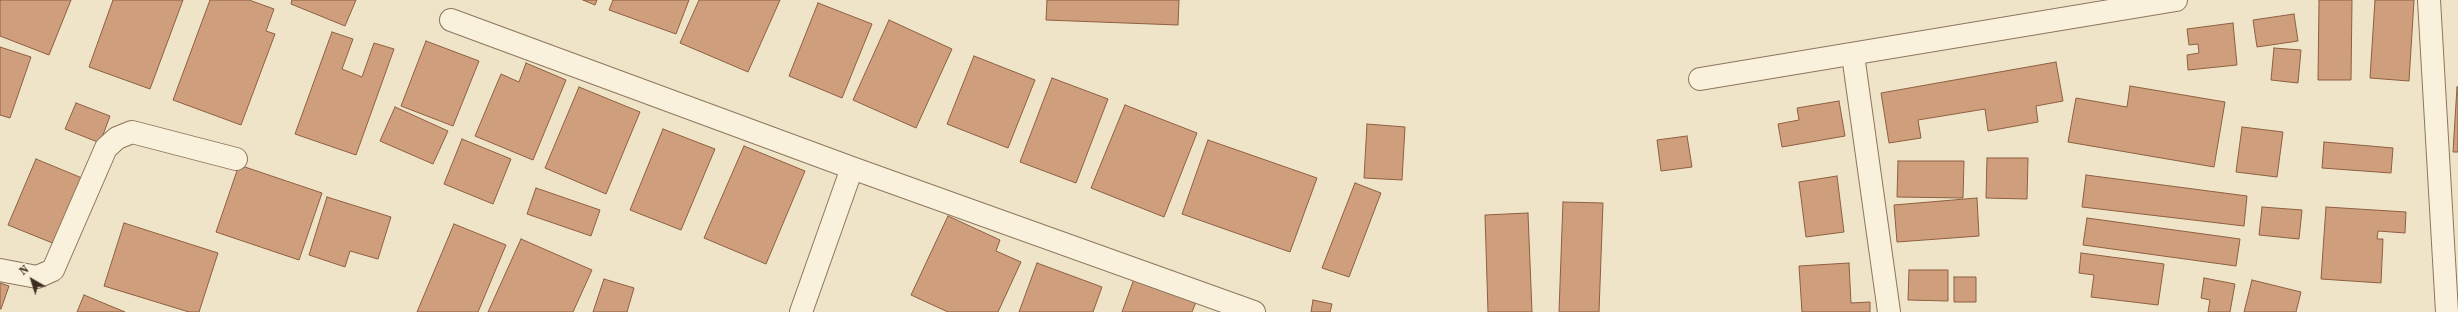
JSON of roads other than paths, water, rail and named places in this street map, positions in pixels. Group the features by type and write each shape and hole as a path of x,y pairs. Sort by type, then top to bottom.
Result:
{"street":[{"path":"1700,79 1853,55 2155,2 2176,0"},
{"path":"2428,0 2447,312"},
{"path":"451,20 852,168 1254,312"},
{"path":"1853,55 1889,312"},
{"path":"0,270 37,278 53,270 106,148 117,138 132,132 236,159"},
{"path":"801,312 852,168"}]}
